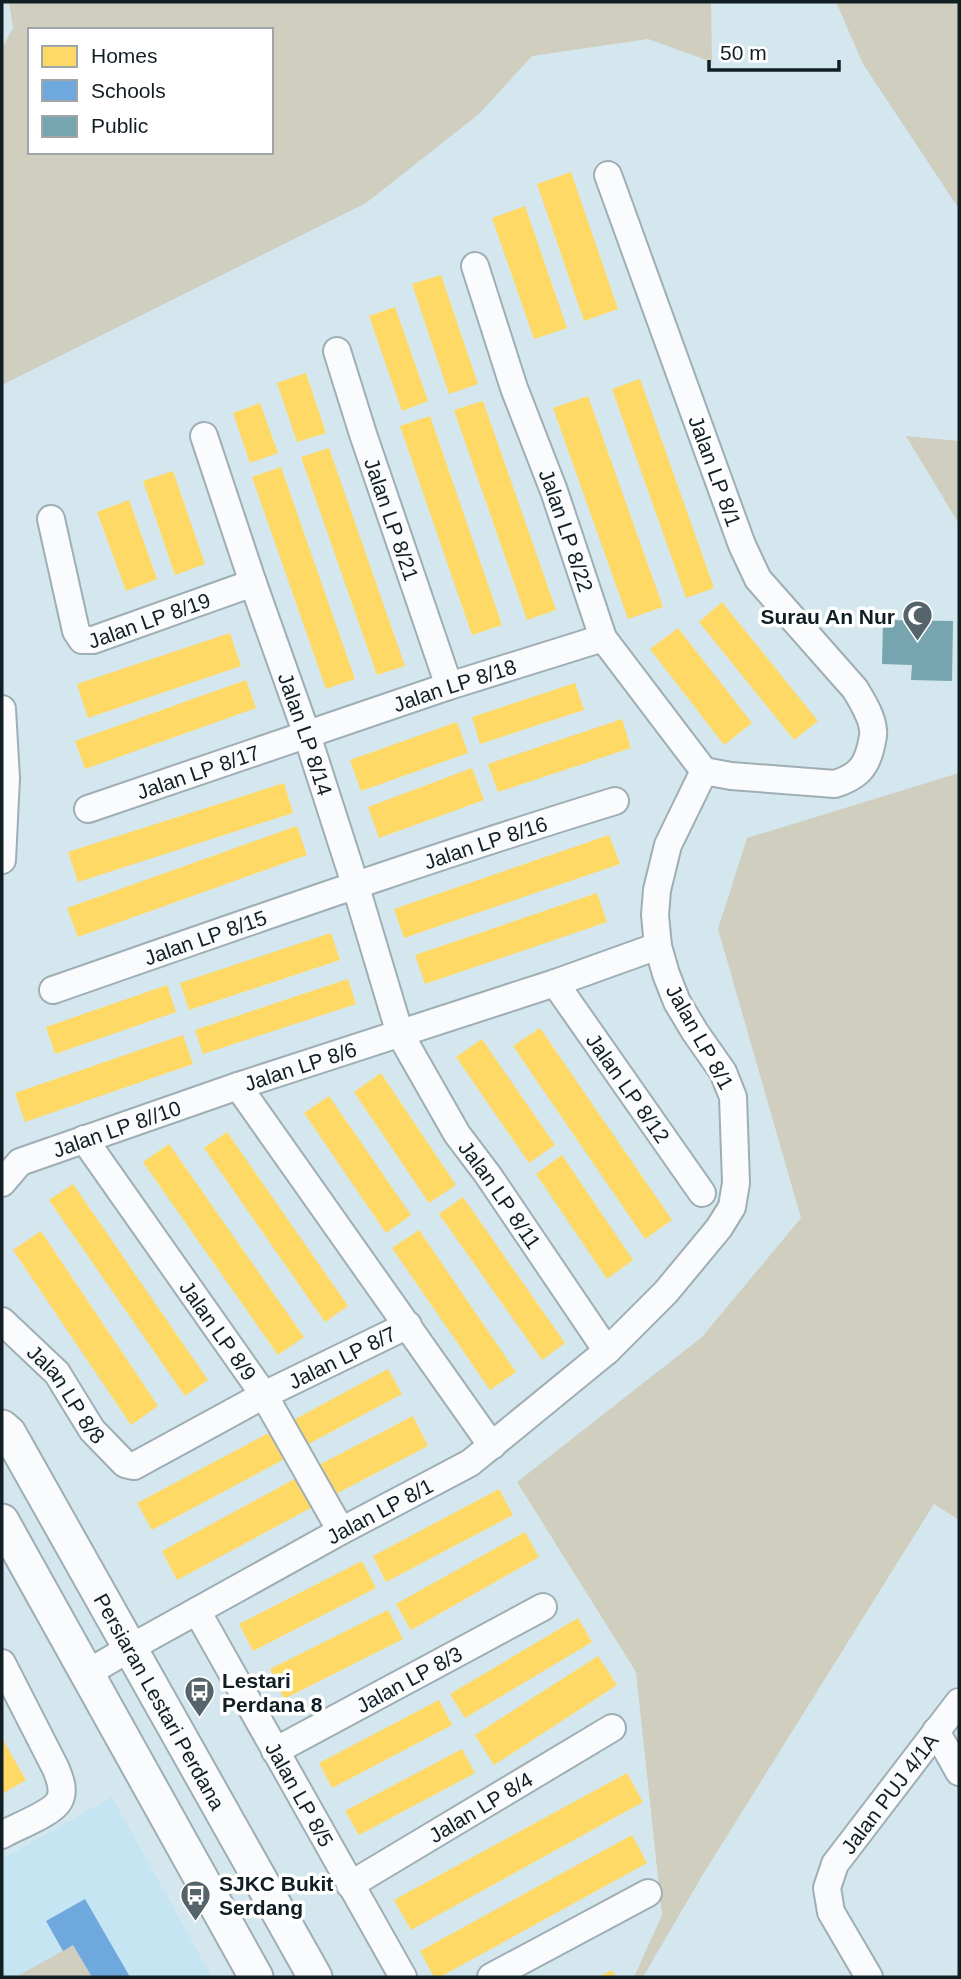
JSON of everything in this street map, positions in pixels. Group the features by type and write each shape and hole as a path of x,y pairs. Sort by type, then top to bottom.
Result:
{"main road":[{"name":"Persiaran Lestari Perdana","path":"2,1427 9,1433 315,1977"},
{"path":"2,1521 256,1977"}],"street":[{"name":"Jalan LP 8/1","path":"86,1674 341,1531 470,1463 607,1351 666,1293 732,1207 737,1183 733,1097 723,1072 677,1002 658,946 655,915 657,890 668,845 704,771 731,776 835,783 850,779 862,770 869,753 873,729 855,689 753,571 608,175"},
{"name":"Jalan LP 8/22","path":"475,266 514,388 554,491 603,638 704,771"},
{"name":"Jalan LP 8/21","path":"337,351 449,686"},
{"name":"Jalan LP 8/14","path":"205,436 307,735 400,1034"},
{"name":"Jalan LP 8/19","path":"51,519 76,631 82,640 93,640 253,583"},
{"name":"Jalan LP 8/18","path":"307,735 449,686 603,638"},
{"path":"2,709 6,778 2,860"},
{"name":"Jalan LP 8/17","path":"88,809 307,735"},
{"name":"Jalan LP 8/16","path":"355,884 615,801"},
{"name":"Jalan LP 8/15","path":"53,990 355,884"},
{"name":"Jalan LP 8/6","path":"492,1446 238,1086 555,983 658,946"},
{"name":"Jalan LP 8/12","path":"555,983 702,1193"},
{"name":"Jalan LP 8/11","path":"400,1034 457,1134 488,1175 607,1351"},
{"name":"Jalan LP 8//10","path":"2,1183 20,1162 238,1086"},
{"name":"Jalan LP 8/9","path":"84,1139 264,1395 341,1531"},
{"name":"Jalan LP 8/8","path":"2,1321 57,1373 92,1430 129,1465"},
{"name":"Jalan LP 8/7","path":"129,1465 138,1465 264,1395 408,1325"},
{"name":"Jalan LP 8/3","path":"275,1751 543,1607"},
{"name":"Jalan LP 8/5","path":"197,1611 403,1977"},
{"path":"2,1664 56,1769 62,1790 59,1801 49,1810 2,1835"},
{"name":"Jalan PUJ 4/1A","path":"869,1977 831,1912 827,1888 835,1864 959,1702"},
{"name":"Jalan LP 8/4","path":"350,1885 612,1728"},
{"path":"936,1731 959,1772"},
{"path":"491,1977 648,1893"}],"shaded area":[{"path":"9,2 711,2 712,62 648,39 532,56 479,114 366,203 2,385 2,48 13,28"},
{"path":"836,2 959,2 959,209 863,64"},
{"path":"906,436 959,441 959,524"},
{"path":"959,773 959,1520 934,1504 702,1876 643,1977 634,1977 662,1915 636,1672 517,1482 702,1337 801,1218 718,929 747,838"},
{"path":"112,1797 212,1977 2,1977 2,1859"},
{"path":"73,1945 92,1977 16,1977"}],"building: Homes":[{"path":"571,172 618,309 584,321 537,184"},
{"path":"525,206 567,328 534,339 492,218"},
{"path":"441,275 478,384 449,394 412,284"},
{"path":"395,307 428,401 402,411 369,316"},
{"path":"306,373 326,433 297,442 277,383"},
{"path":"640,379 714,588 686,598 612,389"},
{"path":"588,396 663,607 628,619 553,408"},
{"path":"483,401 556,610 527,620 454,410"},
{"path":"260,403 278,453 250,463 233,413"},
{"path":"430,416 502,625 472,635 400,426"},
{"path":"329,448 405,666 377,675 301,457"},
{"path":"281,467 355,679 326,689 252,477"},
{"path":"173,471 205,564 175,575 143,481"},
{"path":"129,500 157,579 126,591 97,512"},
{"path":"722,602 818,721 794,740 699,622"},
{"path":"678,628 752,723 724,745 650,649"},
{"path":"230,633 241,666 88,718 77,684"},
{"path":"246,680 256,708 85,769 75,741"},
{"path":"575,683 584,710 480,744 472,717"},
{"path":"622,719 631,748 498,792 488,764"},
{"path":"457,722 468,753 361,791 350,760"},
{"path":"472,768 484,800 379,838 368,807"},
{"path":"284,783 293,813 78,882 68,852"},
{"path":"297,826 307,855 78,937 67,908"},
{"path":"609,835 620,864 404,938 394,909"},
{"path":"597,893 607,922 425,984 415,955"},
{"path":"331,933 340,960 189,1010 180,983"},
{"path":"348,979 356,1004 203,1054 195,1030"},
{"path":"167,985 176,1012 55,1054 46,1027"},
{"path":"540,1028 672,1220 645,1239 513,1046"},
{"path":"183,1035 193,1064 25,1122 15,1093"},
{"path":"482,1039 555,1145 529,1163 456,1057"},
{"path":"381,1073 456,1185 429,1203 354,1092"},
{"path":"329,1096 411,1215 386,1233 304,1113"},
{"path":"227,1132 348,1306 325,1322 204,1148"},
{"path":"169,1144 304,1337 278,1355 143,1162"},
{"path":"562,1155 633,1260 607,1279 536,1174"},
{"path":"73,1184 208,1380 185,1396 49,1200"},
{"path":"463,1197 565,1343 542,1360 439,1214"},
{"path":"419,1230 516,1372 490,1390 392,1248"},
{"path":"41,1231 158,1406 131,1425 13,1250"},
{"path":"388,1369 402,1394 301,1448 288,1423"},
{"path":"413,1416 428,1446 330,1497 315,1467"},
{"path":"278,1428 292,1455 152,1530 137,1503"},
{"path":"302,1475 318,1504 177,1580 162,1551"},
{"path":"499,1489 513,1515 386,1582 373,1556"},
{"path":"525,1532 539,1557 411,1630 396,1604"},
{"path":"362,1561 376,1588 253,1651 239,1624"},
{"path":"388,1610 403,1639 284,1699 270,1669"},
{"path":"578,1618 592,1642 465,1718 450,1694"},
{"path":"598,1656 617,1685 494,1765 475,1735"},
{"path":"439,1700 452,1725 332,1788 319,1763"},
{"path":"2,1738 26,1780 2,1794"},
{"path":"462,1749 475,1773 359,1835 345,1811"},
{"path":"627,1773 643,1802 411,1930 394,1900"},
{"path":"632,1835 647,1863 440,1977 434,1977 420,1951"},
{"path":"612,1970 616,1977 598,1977"}],"building: Schools":[{"path":"85,1899 130,1977 92,1977 73,1945 63,1951 46,1921"}],"building: Public":[{"name":"Surau An Nur","path":"883,620 953,621 952,681 911,680 912,665 882,664"}],"place":[{"name":"Surau An Nur","path":"918,643"},
{"name":"Lestari Perdana 8","path":"199,1719"},
{"name":"SJKC Bukit Serdang","path":"196,1922"}]}
